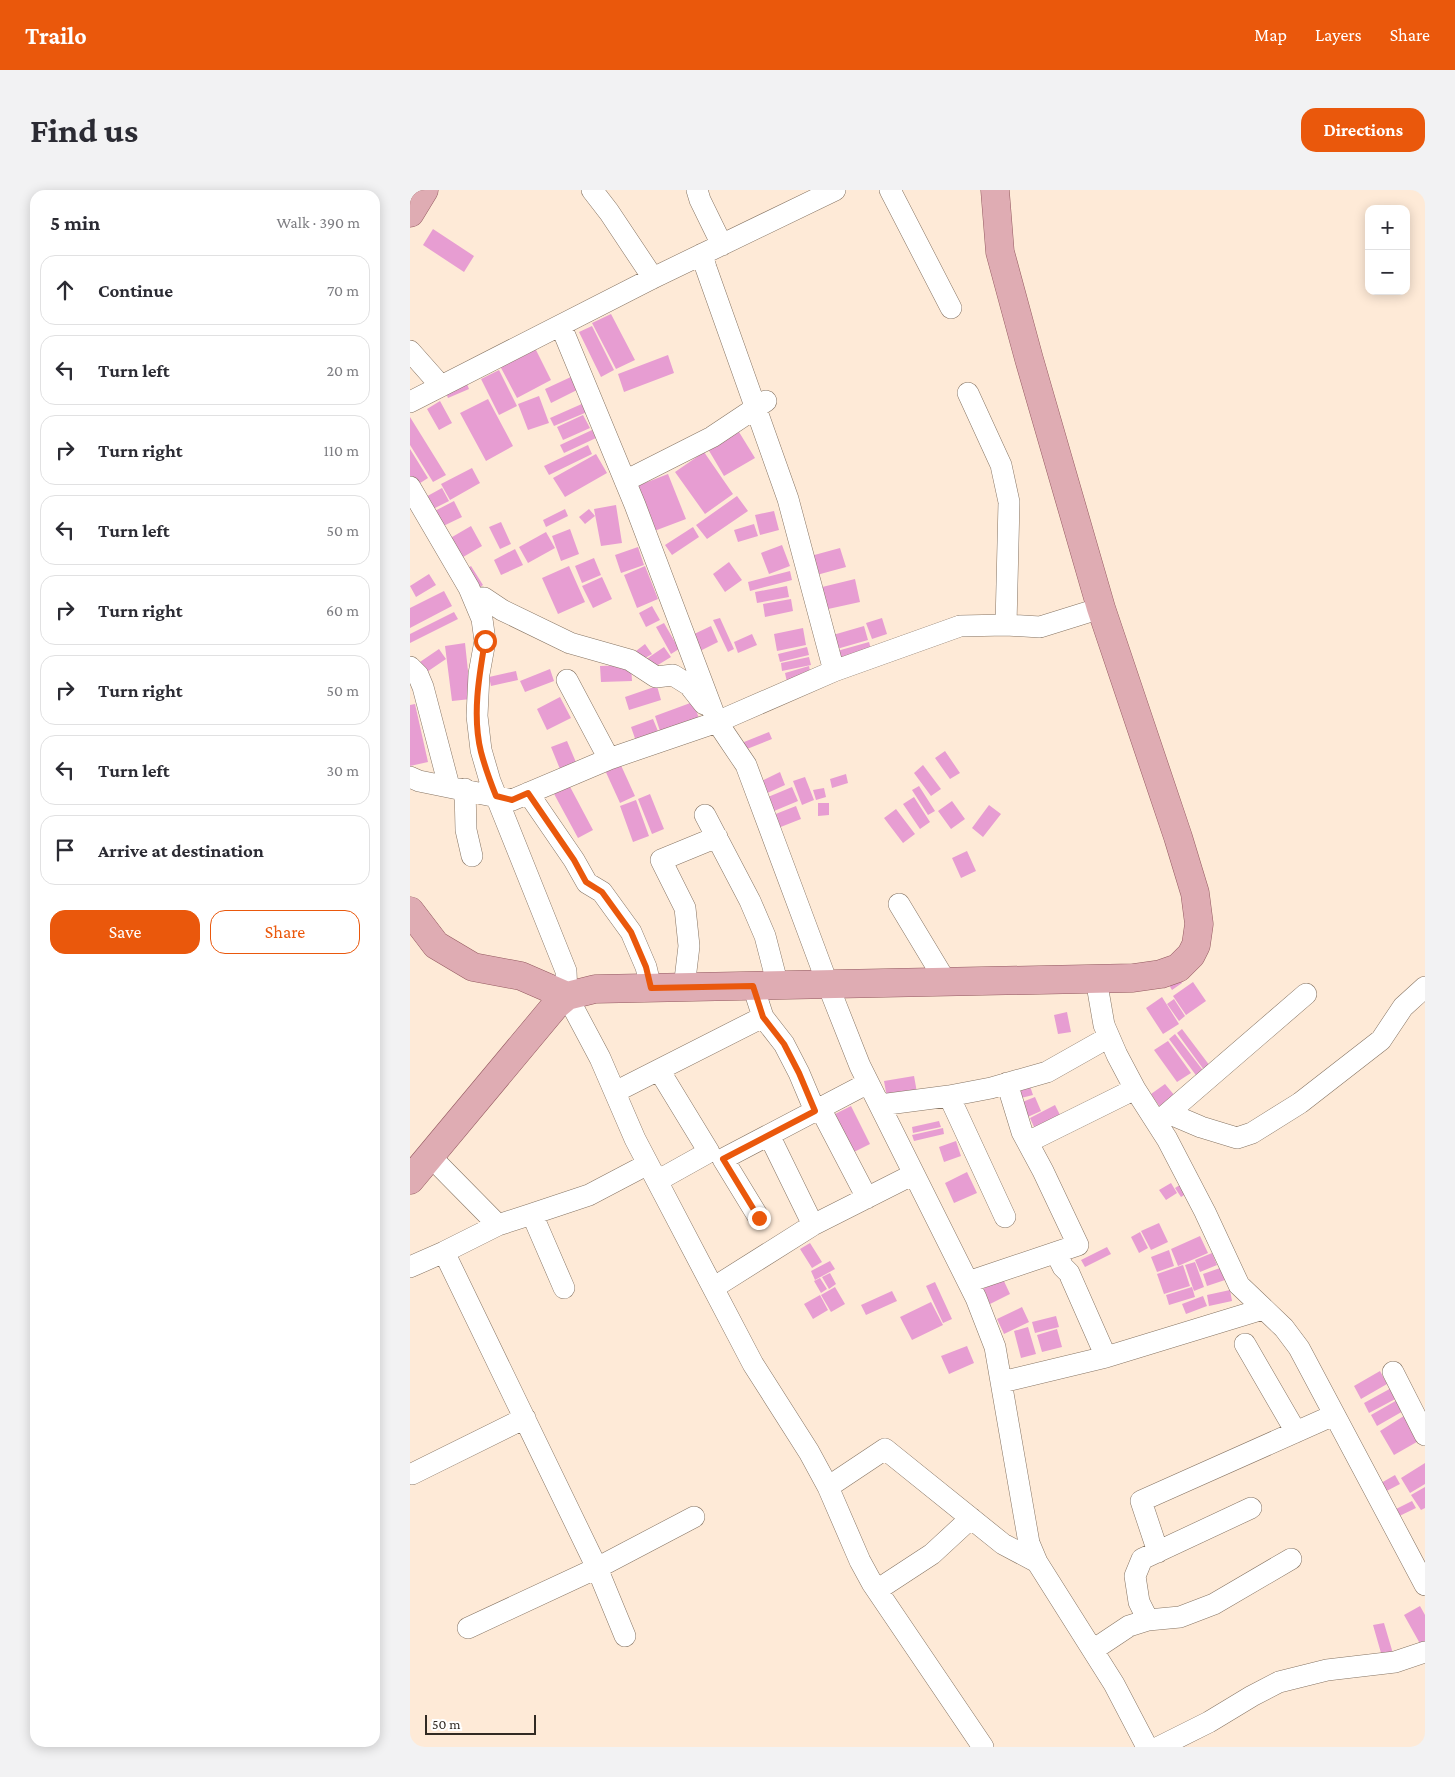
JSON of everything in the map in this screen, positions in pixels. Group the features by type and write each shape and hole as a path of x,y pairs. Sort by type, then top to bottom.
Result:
{"main road":[{"path":"410,213 424,190"},
{"path":"410,1180 555,1006 567,996 595,990 651,988 1133,978 1161,974 1178,968 1191,956 1196,944 1199,924 1194,894 1178,837 1101,608 1029,359 1000,252 995,190"},
{"path":"410,911 436,944 473,967 521,976 567,996"}],"street":[{"path":"592,190 653,278"},
{"path":"697,190 722,245"},
{"path":"410,402 653,278 835,190"},
{"path":"890,190 951,308"},
{"path":"702,254 761,404 834,671"},
{"path":"561,326 625,481 717,722"},
{"path":"410,351 441,386"},
{"path":"968,393 1001,465 1009,502 1006,625"},
{"path":"625,481 712,437 761,404"},
{"path":"410,487 469,588 482,619 485,641 479,674 477,716 480,750 496,796 566,971 567,996 600,1058 653,1173 753,1364 809,1452 828,1487 860,1561 877,1590 983,1747"},
{"path":"473,597 484,598 502,610 570,643 630,660 656,676 672,676 689,685 746,765 860,1066 968,1282 995,1347 1029,1543 1036,1562 1114,1684 1148,1747"},
{"path":"410,777 512,800 608,759 717,722 834,671 960,626 1006,625 1040,627 1101,608"},
{"path":"410,667 418,675 423,687 457,788 472,856"},
{"path":"567,680 608,759"},
{"path":"528,793 574,860 586,882 602,892 631,932 646,967 651,988"},
{"path":"705,815 750,901 764,936 765,986 763,1017 784,1044 867,1198"},
{"path":"684,988 689,946 684,908 661,860 717,837"},
{"path":"899,904 946,982"},
{"path":"1096,979 1104,1025 1109,1037 1135,1089 1162,1118 1239,1285 1284,1328 1299,1348 1425,1585"},
{"path":"1162,1118 1237,1138 1252,1133 1300,1103 1381,1040 1404,1007 1425,987"},
{"path":"1162,1118 1306,994"},
{"path":"615,1092 763,1017"},
{"path":"880,1105 950,1096 1047,1072 1109,1037"},
{"path":"410,1266 444,1252 498,1225 653,1173 709,1152 659,1070"},
{"path":"759,1218 723,1159 868,1083"},
{"path":"968,1282 1078,1245 1022,1132 1008,1083"},
{"path":"1028,1142 1135,1089"},
{"path":"950,1096 1005,1216"},
{"path":"769,1135 813,1225"},
{"path":"430,1156 498,1225"},
{"path":"713,1288 813,1225 914,1174"},
{"path":"532,1214 564,1288"},
{"path":"444,1252 597,1568 625,1636"},
{"path":"1056,1253 1063,1267 1069,1273 1106,1357"},
{"path":"1002,1382 1106,1357 1263,1308"},
{"path":"1245,1344 1296,1432"},
{"path":"1393,1372 1425,1435"},
{"path":"1158,1552 1141,1501 1334,1415"},
{"path":"412,1474 525,1418"},
{"path":"828,1487 885,1449 1003,1544 1036,1562"},
{"path":"1148,1620 1139,1602 1135,1576 1142,1559 1251,1508"},
{"path":"468,1628 597,1568 694,1517"},
{"path":"877,1590 932,1554 971,1518"},
{"path":"1093,1650 1129,1626 1148,1620 1180,1617 1214,1604 1292,1559"},
{"path":"1160,1747 1209,1722 1279,1682 1327,1670 1396,1662 1425,1652"}],"building":[{"path":"433,229 474,256 464,272 423,245"},
{"path":"611,314 635,360 616,369 592,323"},
{"path":"592,326 614,370 601,377 579,332"},
{"path":"535,348 551,380 517,398 500,366"},
{"path":"668,355 674,373 624,392 618,374"},
{"path":"499,370 517,406 499,415 481,379"},
{"path":"573,376 579,389 551,403 545,389"},
{"path":"465,379 469,389 448,398 444,388"},
{"path":"539,396 549,423 528,430 518,404"},
{"path":"488,399 513,446 486,461 460,413"},
{"path":"440,401 452,423 439,430 427,409"},
{"path":"584,403 587,412 554,426 550,418"},
{"path":"583,415 590,428 563,440 557,427"},
{"path":"410,417 446,475 433,482 410,445"},
{"path":"592,430 596,438 564,453 560,445"},
{"path":"739,432 755,458 724,476 708,449"},
{"path":"588,445 592,454 549,475 544,466"},
{"path":"410,449 428,478 414,487 410,481"},
{"path":"704,452 733,494 705,514 675,472"},
{"path":"596,454 607,473 565,497 553,478"},
{"path":"472,468 480,483 450,500 441,484"},
{"path":"668,474 686,519 649,533 632,488"},
{"path":"442,488 449,501 429,511 422,499"},
{"path":"737,496 748,511 707,539 696,525"},
{"path":"454,501 462,517 437,529 429,514"},
{"path":"616,505 622,543 601,546 594,509"},
{"path":"565,509 568,516 546,527 543,520"},
{"path":"589,509 595,516 585,524 579,517"},
{"path":"774,511 779,530 760,535 755,515"},
{"path":"501,522 511,544 500,549 489,527"},
{"path":"754,524 758,536 738,542 734,530"},
{"path":"471,526 482,546 458,560 447,540"},
{"path":"693,527 699,537 672,555 665,545"},
{"path":"570,529 579,554 561,561 552,536"},
{"path":"546,532 555,548 528,563 519,547"},
{"path":"782,545 790,566 769,574 761,553"},
{"path":"638,547 644,565 621,573 615,555"},
{"path":"840,548 846,567 813,576 807,557"},
{"path":"515,549 523,565 501,575 494,560"},
{"path":"594,558 601,575 582,583 575,566"},
{"path":"729,562 742,580 725,592 713,574"},
{"path":"471,566 483,585 474,591 462,572"},
{"path":"569,566 585,602 558,614 542,578"},
{"path":"645,566 658,599 637,608 624,575"},
{"path":"790,571 792,580 750,591 748,582"},
{"path":"429,574 436,585 416,597 410,586"},
{"path":"602,577 612,599 593,608 582,586"},
{"path":"855,579 860,602 819,611 814,589"},
{"path":"787,586 789,597 757,603 755,592"},
{"path":"444,591 452,606 410,628 410,608"},
{"path":"791,599 793,611 765,617 763,604"},
{"path":"652,606 660,620 646,627 639,613"},
{"path":"454,612 458,619 410,643 410,634"},
{"path":"720,618 734,649 728,652 713,620"},
{"path":"882,618 887,634 872,639 866,623"},
{"path":"664,623 679,649 671,654 656,627"},
{"path":"711,626 718,642 698,652 690,636"},
{"path":"864,626 868,640 830,651 826,637"},
{"path":"803,628 806,645 777,651 774,634"},
{"path":"752,634 757,645 738,653 734,642"},
{"path":"869,642 872,653 834,664 830,653"},
{"path":"465,643 471,699 452,701 445,646"},
{"path":"645,644 652,654 642,660 636,651"},
{"path":"664,647 671,657 648,671 642,662"},
{"path":"807,647 809,655 780,662 778,654"},
{"path":"439,649 446,659 421,676 414,666"},
{"path":"809,657 811,665 782,671 781,663"},
{"path":"631,665 632,681 601,682 600,666"},
{"path":"809,666 811,676 787,682 785,673"},
{"path":"550,669 554,681 525,692 520,681"},
{"path":"516,671 518,680 491,686 489,677"},
{"path":"657,686 661,700 629,710 625,697"},
{"path":"560,697 571,718 547,730 537,709"},
{"path":"693,702 700,721 661,734 655,716"},
{"path":"415,704 428,762 410,766 410,705"},
{"path":"653,719 660,736 637,744 631,727"},
{"path":"769,732 772,739 742,751 739,744"},
{"path":"567,741 578,767 562,774 551,747"},
{"path":"945,751 960,773 950,779 935,758"},
{"path":"619,761 635,796 620,803 604,768"},
{"path":"923,765 941,789 931,796 914,773"},
{"path":"780,772 785,785 761,796 755,784"},
{"path":"846,774 848,783 832,788 830,779"},
{"path":"805,777 814,800 802,805 793,781"},
{"path":"568,783 593,830 578,838 553,792"},
{"path":"919,786 935,811 928,815 912,790"},
{"path":"792,787 798,801 767,814 761,800"},
{"path":"824,788 826,797 816,800 813,790"},
{"path":"650,794 664,829 652,834 638,799"},
{"path":"914,797 930,822 920,829 903,804"},
{"path":"636,800 649,836 633,842 620,806"},
{"path":"952,801 965,819 951,829 938,811"},
{"path":"818,803 829,803 829,815 818,816"},
{"path":"989,805 1001,814 983,837 972,828"},
{"path":"796,806 801,819 773,830 768,817"},
{"path":"896,809 915,834 903,843 884,818"},
{"path":"967,851 976,871 961,878 952,858"},
{"path":"1180,978 1182,983 1172,990 1169,985"},
{"path":"1193,982 1206,1001 1186,1015 1173,996"},
{"path":"1162,997 1179,1024 1163,1034 1146,1008"},
{"path":"1174,999 1185,1016 1179,1021 1167,1004"},
{"path":"1067,1012 1071,1032 1058,1034 1054,1015"},
{"path":"1182,1029 1210,1066 1204,1070 1177,1033"},
{"path":"1175,1034 1205,1073 1198,1078 1169,1039"},
{"path":"1168,1041 1191,1073 1177,1082 1154,1050"},
{"path":"914,1076 918,1098 888,1103 884,1081"},
{"path":"1028,1080 1033,1095 1017,1099 1012,1085"},
{"path":"1165,1084 1175,1096 1160,1107 1151,1094"},
{"path":"1035,1097 1041,1111 1021,1120 1015,1105"},
{"path":"1055,1105 1064,1123 1038,1136 1030,1118"},
{"path":"851,1106 870,1144 848,1155 829,1117"},
{"path":"939,1121 941,1127 913,1133 912,1127"},
{"path":"943,1128 944,1134 914,1141 912,1135"},
{"path":"956,1141 961,1156 944,1162 939,1147"},
{"path":"967,1172 977,1193 954,1203 945,1183"},
{"path":"1171,1183 1177,1193 1166,1200 1159,1190"},
{"path":"1183,1183 1189,1192 1181,1197 1175,1188"},
{"path":"1159,1223 1168,1242 1151,1250 1141,1231"},
{"path":"1140,1232 1148,1248 1139,1253 1131,1237"},
{"path":"1200,1236 1208,1253 1178,1266 1171,1249"},
{"path":"810,1243 822,1262 812,1268 800,1249"},
{"path":"1107,1247 1111,1254 1085,1267 1081,1260"},
{"path":"1169,1250 1174,1266 1157,1272 1151,1257"},
{"path":"1212,1253 1217,1265 1200,1272 1195,1260"},
{"path":"830,1261 835,1269 815,1280 811,1271"},
{"path":"1195,1262 1204,1287 1194,1291 1185,1265"},
{"path":"1183,1265 1190,1286 1164,1294 1157,1274"},
{"path":"1220,1268 1225,1280 1207,1286 1203,1274"},
{"path":"830,1273 836,1284 829,1289 822,1277"},
{"path":"820,1278 827,1289 821,1293 814,1281"},
{"path":"1003,1279 1010,1294 990,1304 983,1289"},
{"path":"935,1282 952,1319 943,1323 926,1286"},
{"path":"835,1287 845,1304 831,1312 821,1295"},
{"path":"1192,1287 1195,1297 1169,1305 1166,1295"},
{"path":"1230,1290 1232,1301 1209,1306 1207,1295"},
{"path":"892,1291 897,1301 866,1315 861,1305"},
{"path":"820,1295 828,1310 813,1319 804,1304"},
{"path":"1203,1296 1207,1306 1186,1314 1182,1304"},
{"path":"931,1302 943,1325 912,1340 900,1317"},
{"path":"1022,1307 1029,1322 1004,1334 997,1319"},
{"path":"1056,1316 1059,1327 1035,1333 1032,1322"},
{"path":"1028,1327 1036,1354 1021,1358 1014,1331"},
{"path":"1057,1329 1062,1347 1042,1352 1037,1335"},
{"path":"967,1346 974,1363 949,1374 941,1356"},
{"path":"1380,1371 1387,1384 1361,1399 1354,1386"},
{"path":"1395,1386 1401,1396 1369,1413 1364,1403"},
{"path":"1399,1399 1405,1410 1377,1426 1371,1415"},
{"path":"1407,1414 1422,1439 1394,1455 1380,1431"},
{"path":"1425,1463 1425,1484 1410,1493 1401,1478"},
{"path":"1395,1475 1400,1484 1379,1495 1374,1487"},
{"path":"1425,1487 1425,1508 1421,1510 1411,1495"},
{"path":"1412,1501 1416,1508 1391,1520 1388,1513"},
{"path":"1420,1606 1425,1615 1425,1648 1423,1649 1404,1615"},
{"path":"1384,1623 1394,1657 1383,1660 1373,1625"}],"route":[{"path":"485,641 479,674 477,716 480,750 496,796 512,800 528,793 574,860 586,882 602,892 631,932 646,967 651,988 753,986 763,1017 784,1044 799,1073 815,1111 723,1159 759,1218"}]}
